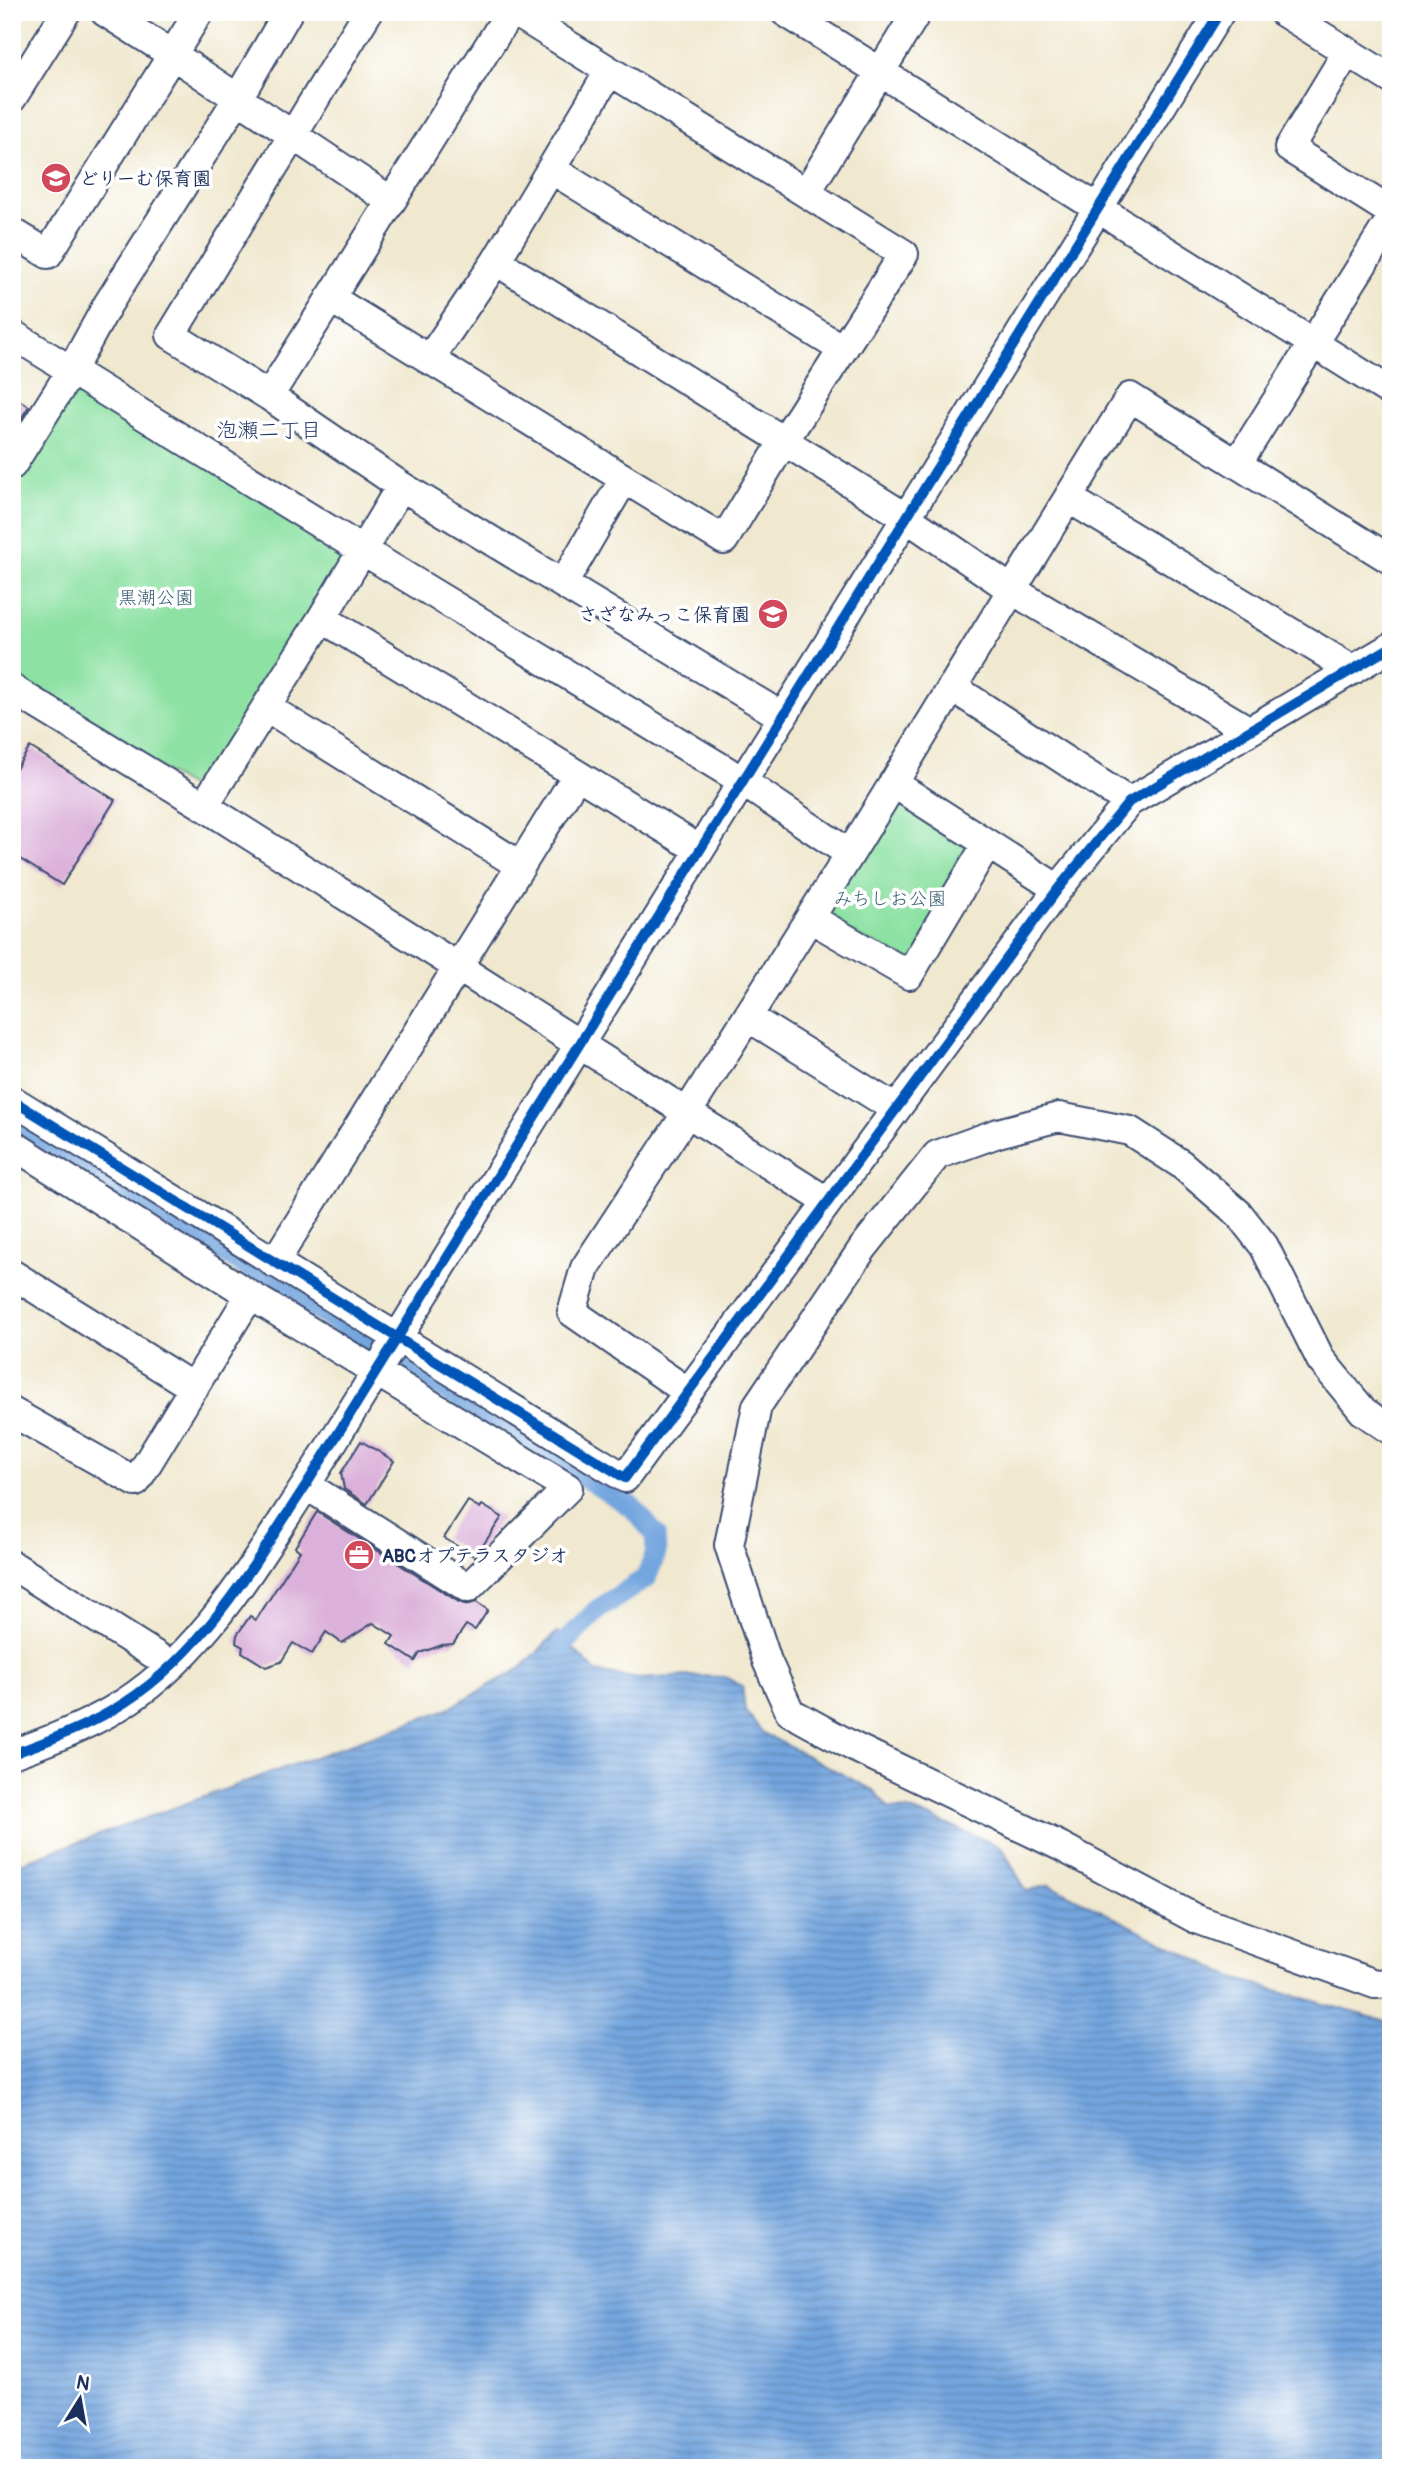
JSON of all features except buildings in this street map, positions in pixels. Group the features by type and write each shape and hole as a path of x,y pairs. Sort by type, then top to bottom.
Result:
{"street":[{"path":"12,98 66,12"},
{"path":"106,12 391,201"},
{"path":"12,232 48,254 199,12"},
{"path":"12,465 288,12"},
{"path":"368,12 172,335 269,396 401,486 783,717"},
{"path":"269,396 330,298 391,201 512,12 904,254 724,540 330,298"},
{"path":"785,12 1391,392"},
{"path":"806,193 917,12"},
{"path":"17,1747 75,1730 113,1710 171,1665 210,1624 242,1582 306,1485 1220,12"},
{"path":"1283,12 1391,79"},
{"path":"1347,52 1289,148 1391,212"},
{"path":"429,360 496,261 609,72"},
{"path":"551,169 842,349"},
{"path":"1237,464 1391,219"},
{"path":"496,261 907,518 1012,590 1248,730"},
{"path":"12,334 743,781 850,854"},
{"path":"688,1392 572,1312 584,1268 748,1017 1130,397 1391,560"},
{"path":"563,584 624,479"},
{"path":"204,806 401,486"},
{"path":"1068,498 1353,670"},
{"path":"322,618 700,850"},
{"path":"12,1144 250,1296 387,1353 625,1478 1058,890 1129,802 1391,647"},
{"path":"952,687 1129,802"},
{"path":"12,689 204,806 828,1202"},
{"path":"266,707 521,866"},
{"path":"274,1263 578,775"},
{"path":"893,783 1058,890"},
{"path":"810,918 909,975 987,844"},
{"path":"748,1017 896,1109"},
{"path":"12,1100 274,1263 387,1353 568,1488 467,1588 306,1485"},
{"path":"1391,1430 1363,1411 1321,1360 1264,1246 1238,1213 1181,1164 1130,1131 1059,1117 998,1133 937,1155 863,1248 757,1406 729,1545 767,1661 790,1712 1060,1846 1196,1919 1375,1984 1391,1983"},
{"path":"12,1273 194,1388"},
{"path":"12,1412 136,1482 250,1296"},
{"path":"12,1565 171,1665"}],"green space":[{"name":"黒潮公園","path":"72,377 354,552 203,795 12,677 12,473"},
{"name":"みちしお公園","path":"904,802 970,843 975,855 912,962 828,922 825,905 888,805"}],"water":[{"path":"557,1632 596,1672 639,1679 725,1677 742,1686 745,1710 763,1733 873,1790 889,1808 914,1811 1002,1847 1026,1891 1050,1885 1234,1978 1391,2023 1391,2468 12,2468 12,1866 445,1710 521,1668"}],"waterway":[{"path":"12,1120 632,1507 655,1534 656,1553 646,1578 597,1610 562,1646"}],"cycle path":[{"path":"12,1754 87,1724 142,1690 171,1666 197,1639 244,1579 306,1485 1220,12"},
{"path":"12,1100 625,1478 1058,889 1129,802 1391,647"}],"place":[{"name":"どりーむ保育園","path":"56,178"},
{"name":"さざなみっこ保育園","path":"773,614"},
{"name":"ABCオプテラスタジオ","path":"359,1555"}],"district":[{"name":"泡瀬二丁目","path":"269,430"}]}
